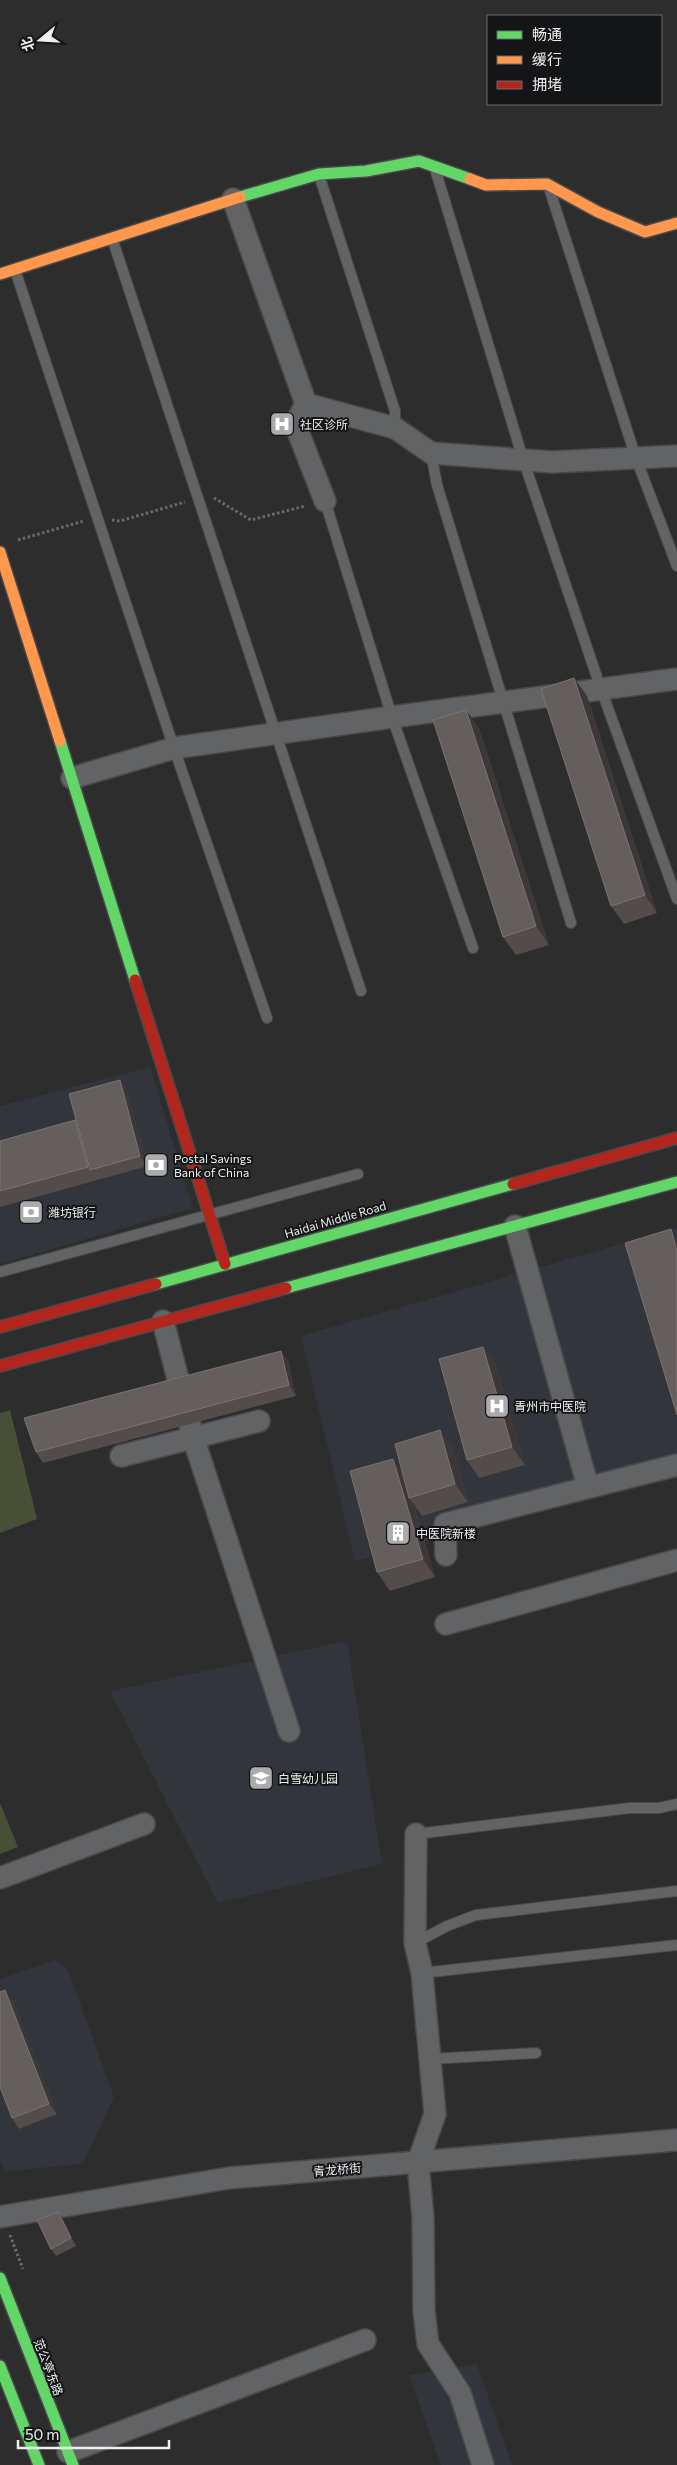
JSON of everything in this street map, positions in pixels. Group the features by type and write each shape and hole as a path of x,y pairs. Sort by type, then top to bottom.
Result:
{"main road":[{"path":"0,274 233,199 319,174 366,171 419,161 486,185 548,184 598,212 645,232 677,223"},
{"path":"0,552 225,1264"},
{"name":"Haidai Middle Road","path":"0,1327 677,1138"},
{"path":"0,1366 677,1182"},
{"name":"范公亭东路","path":"0,2278 70,2458"},
{"path":"0,2366 39,2465"}],"street":[{"path":"233,199 306,404 295,424 325,501"},
{"path":"306,404 395,428 431,453 552,462 677,456"},
{"path":"72,778 174,748 677,679"},
{"path":"515,1226 588,1487"},
{"path":"163,1322 193,1437 289,1731"},
{"path":"121,1456 259,1421"},
{"path":"446,1555 445,1524 677,1465"},
{"path":"446,1624 677,1560"},
{"path":"0,1878 144,1824"},
{"path":"416,1834 415,1943 422,1974 435,2114 418,2162 424,2218 424,2311 428,2344 460,2393 483,2465"},
{"name":"青龙桥街","path":"0,2217 229,2178 677,2140"},
{"path":"70,2458 365,2340"}],"lane":[{"path":"435,167 524,459 601,688 677,899"},
{"path":"319,174 395,411 395,428"},
{"path":"548,184 636,458 677,566"},
{"path":"112,237 361,991"},
{"path":"15,268 174,748 267,1018"},
{"path":"431,453 437,485 571,923"},
{"path":"325,501 392,717 473,948"},
{"path":"0,1272 358,1174"},
{"path":"416,1834 601,1811 659,1808 677,1804"},
{"path":"415,1943 447,1926 476,1915 677,1891"},
{"path":"422,1974 677,1945"},
{"path":"430,2059 536,2053"}],"path":[{"path":"9,543 97,518 120,521 199,498 215,498 251,520 325,501"}],"shaded area":[{"path":"150,1067 193,1208 0,1264 0,1106"},
{"name":"青州市中医院","path":"677,1228 677,1476 355,1561 301,1336"},
{"name":"白雪幼儿园","path":"347,1641 382,1864 218,1903 110,1691"},
{"path":"56,1960 68,1970 114,2097 83,2163 5,2172 0,2160 0,1979"},
{"path":"477,2364 512,2465 441,2465 409,2375"}],"green space":[{"path":"10,1410 37,1519 0,1533 0,1413"},
{"path":"0,1803 18,1847 0,1854"}],"building":[{"path":"574,678 645,895 611,906 541,689"},
{"path":"466,710 536,926 503,937 433,720"},
{"path":"120,1080 140,1156 90,1170 69,1094"},
{"path":"75,1120 88,1167 0,1191 0,1141"},
{"path":"671,1229 677,1251 677,1415 625,1243"},
{"path":"483,1347 512,1447 467,1460 439,1359"},
{"path":"281,1351 289,1385 36,1452 24,1418"},
{"path":"440,1430 455,1484 409,1498 395,1444"},
{"name":"中医院新楼","path":"393,1459 423,1559 377,1572 350,1471"},
{"path":"5,1990 49,2104 12,2118 0,2087 0,1992"},
{"path":"58,2212 71,2238 51,2249 37,2220"}],"traffic: fast":[{"path":"240,197 319,174 366,171 419,161 470,179"},
{"path":"60,741 135,980"},
{"path":"286,1288 677,1182"},
{"path":"156,1284 513,1184"},
{"path":"0,2278 73,2465"},
{"path":"0,2366 39,2465"}],"traffic: slow":[{"path":"470,179 486,185 547,184 598,212 645,232 677,223"},
{"path":"0,274 240,197"},
{"path":"0,552 60,741"}],"traffic: jam":[{"path":"135,980 225,1264"},
{"path":"513,1184 677,1138"},
{"path":"0,1327 156,1284"},
{"path":"0,1366 286,1288"}],"place":[{"name":"社区诊所","path":"282,424"},
{"name":"Postal Savings Bank of China","path":"156,1165"},
{"name":"潍坊银行","path":"31,1212"},
{"name":"青州市中医院","path":"497,1406"},
{"name":"中医院新楼","path":"398,1533"},
{"name":"白雪幼儿园","path":"261,1778"}]}
